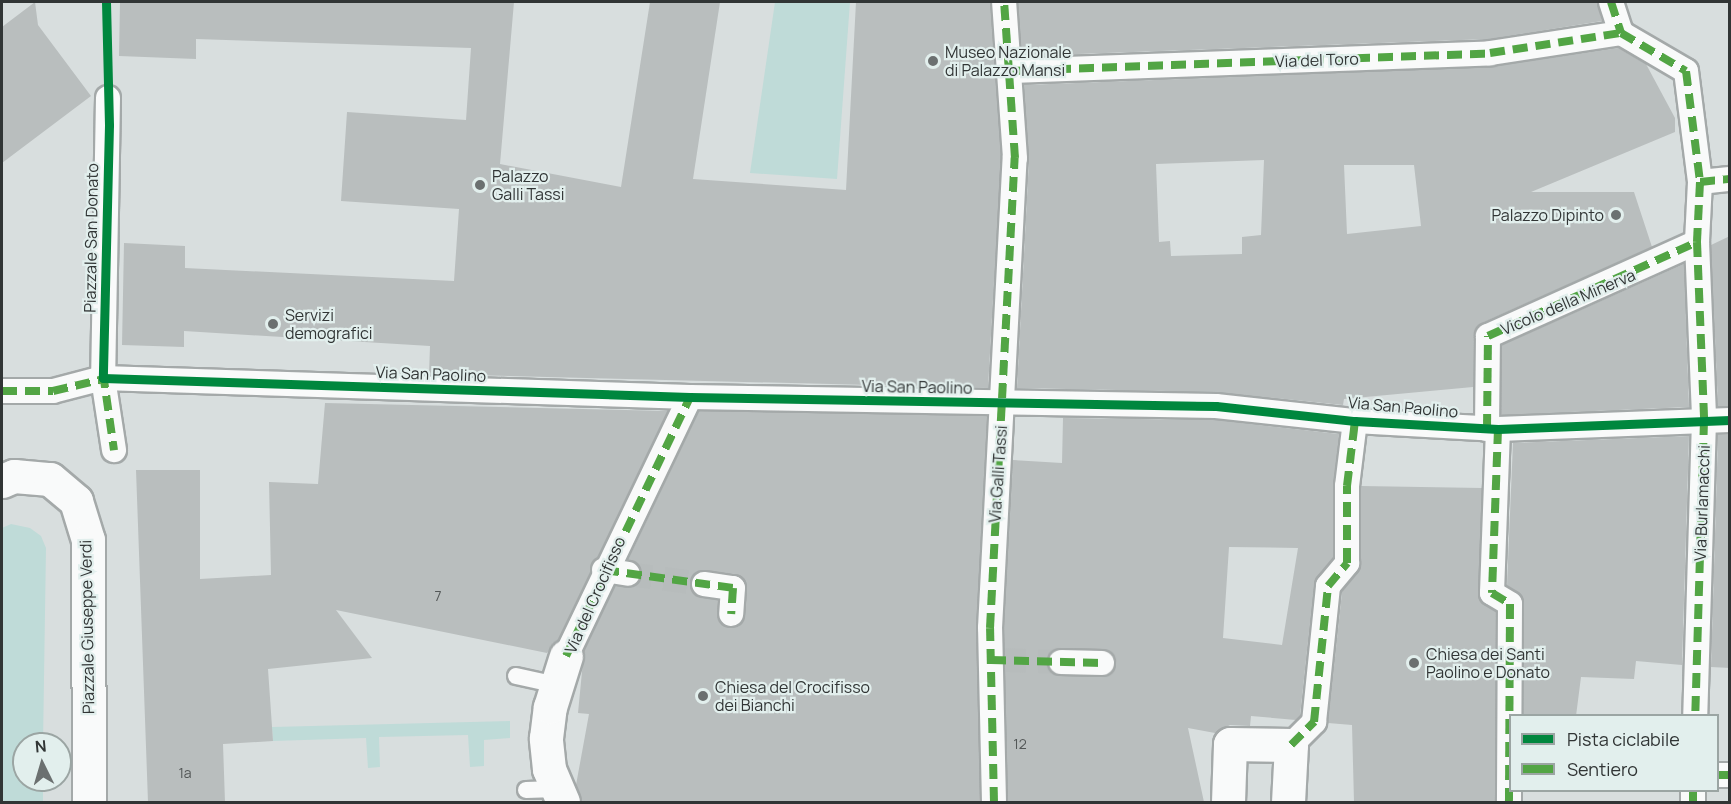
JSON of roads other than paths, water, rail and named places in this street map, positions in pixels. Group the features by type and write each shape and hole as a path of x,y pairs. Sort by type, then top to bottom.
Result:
{"street":[{"name":"Via Galli Tassi","path":"994,802 998,453 1003,404 1015,158 1004,2"},
{"path":"1611,2 1621,33"},
{"name":"Via del Toro","path":"1010,71 1490,53 1621,33"},
{"name":"Via Burlamacchi","path":"1621,33 1686,71 1700,182 1697,242 1704,420 1695,714"},
{"name":"Piazzale San Donato","path":"108,98 103,378 114,450"},
{"path":"1700,182 1730,179"},
{"name":"Vicolo della Minerva","path":"1492,429 1488,336 1658,263 1697,242"},
{"path":"2,391 53,391 103,378"},
{"name":"Via San Paolino","path":"103,378 690,397 1216,406 1355,421 1492,429 1730,420"},
{"name":"Via del Crocifisso","path":"548,794 549,770 546,738 562,670 604,570 690,397"},
{"path":"1288,802 1291,745 1314,722 1328,586 1347,564 1347,486 1355,421"},
{"path":"1492,429 1492,594 1510,604 1509,714"},
{"name":"Piazzale Giuseppe Verdi","path":"2,481 14,476 50,479 76,501 88,540 89,802"},
{"path":"604,570 628,574"},
{"path":"704,584 734,588 731,614"},
{"path":"1060,662 1102,663"},
{"path":"1228,802 1230,744 1291,745"}],"lane":[{"path":"516,676 562,670"}],"tunnel":[{"path":"628,574 704,584"},
{"path":"1002,660 1061,662"}],"place":[{"name":"Museo Nazionale di Palazzo Mansi","path":"933,61"},
{"name":"Palazzo Galli Tassi","path":"480,185"},
{"name":"Palazzo Dipinto","path":"1616,215"},
{"name":"Servizi demografici","path":"273,324"},
{"name":"Chiesa dei Santi Paolino e Donato","path":"1414,663"},
{"name":"Chiesa del Crocifisso dei Bianchi","path":"703,696"}]}
